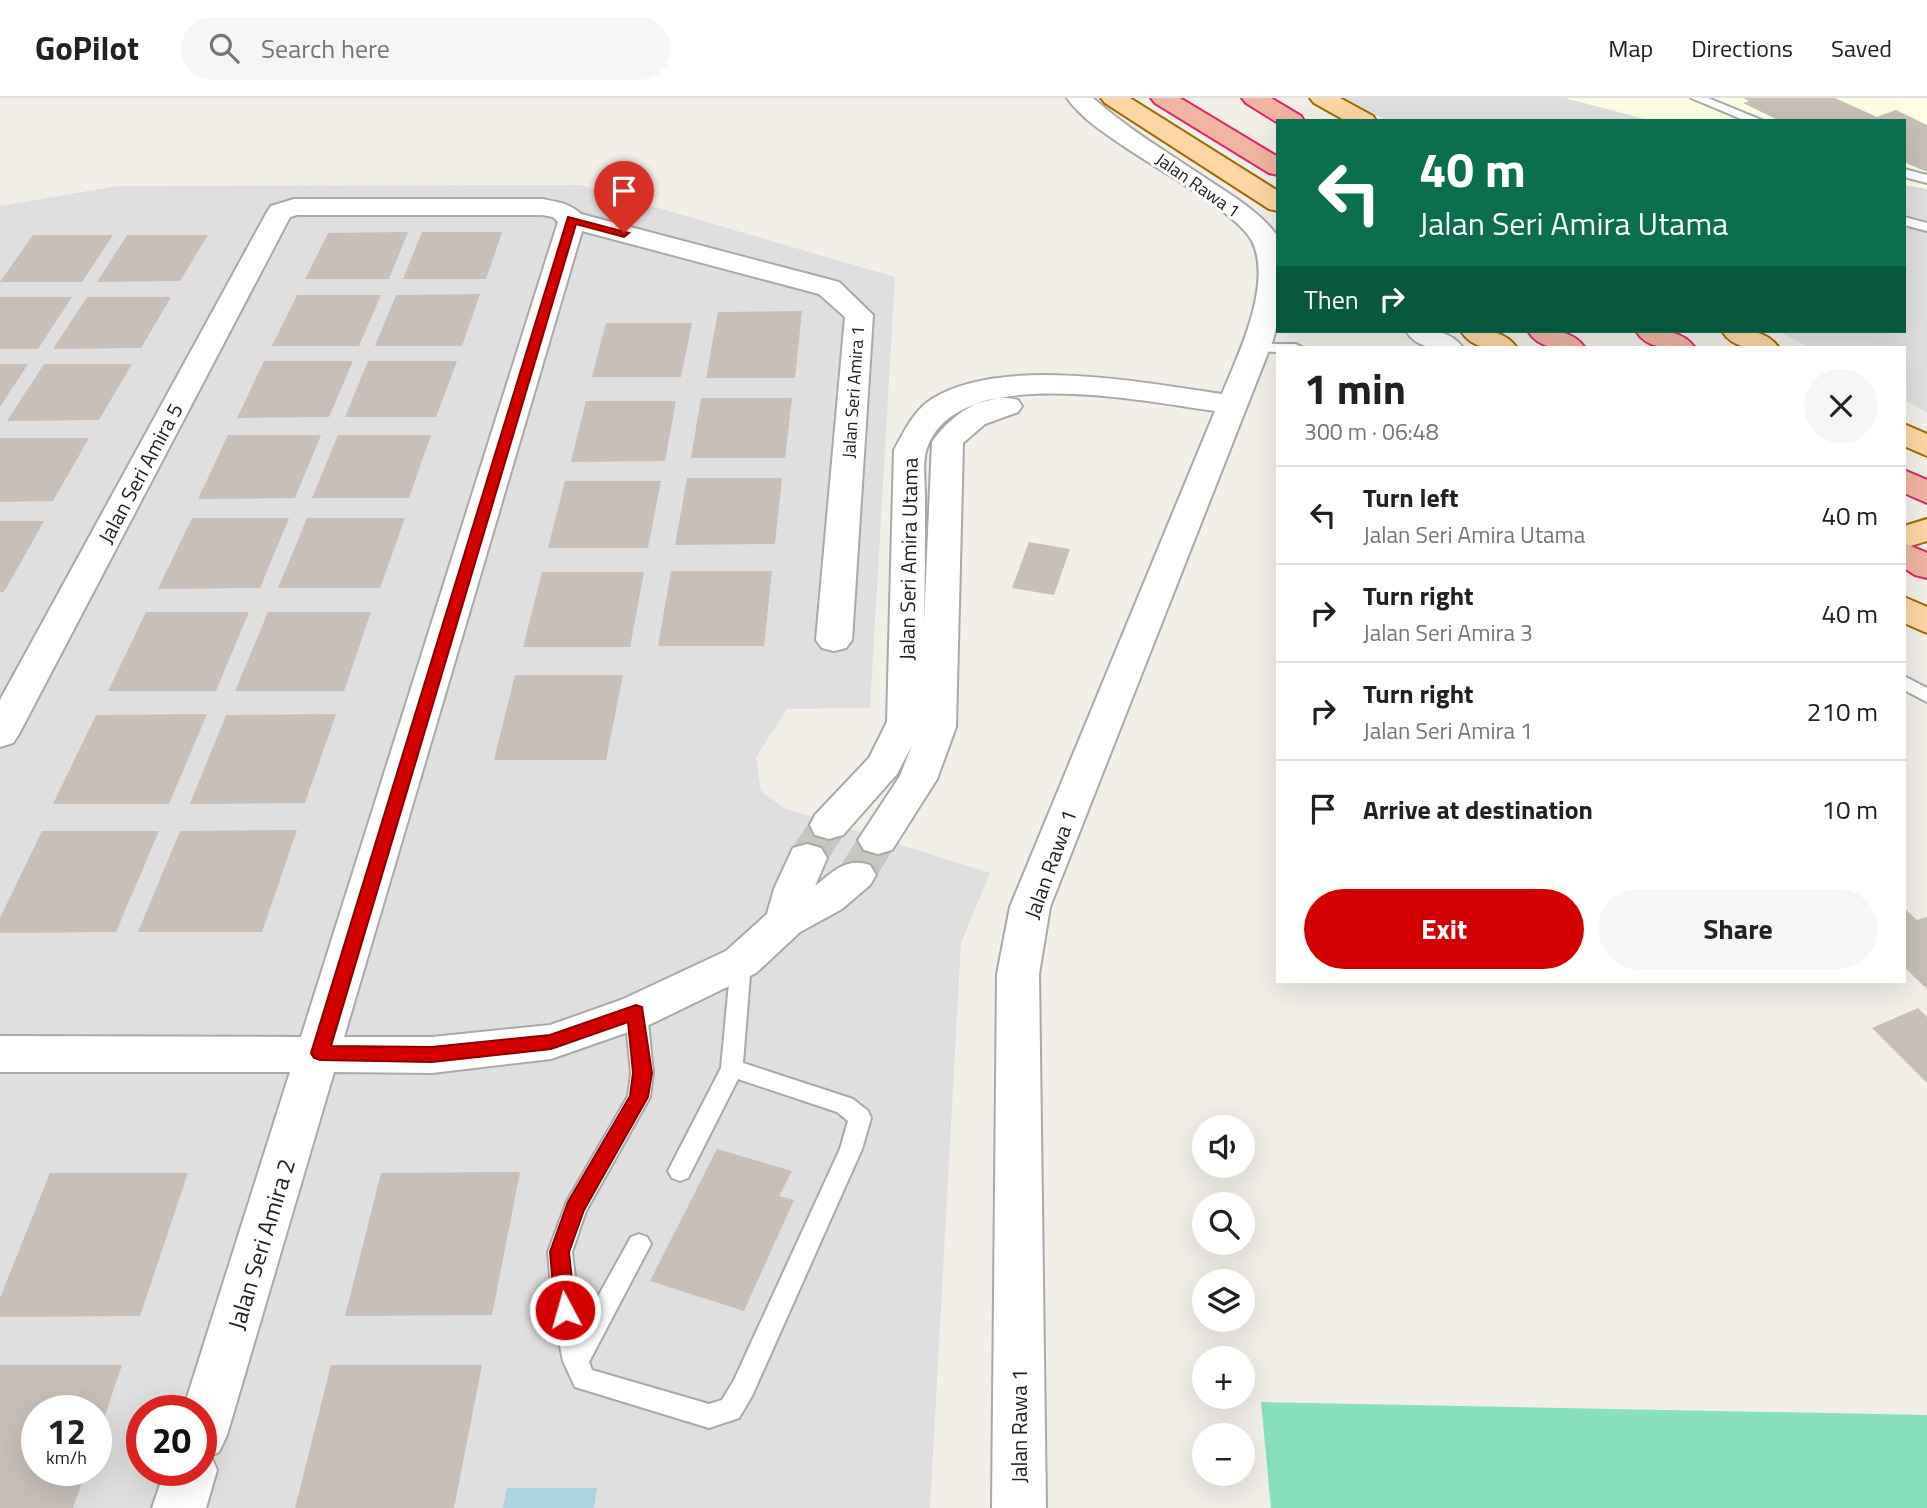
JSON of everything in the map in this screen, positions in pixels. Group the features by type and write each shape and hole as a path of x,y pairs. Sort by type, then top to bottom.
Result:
{"highway":[{"path":"1163,98 1276,167"},
{"path":"1254,98 1290,119"},
{"path":"1545,333 1567,346"},
{"path":"1654,333 1676,346"},
{"path":"1906,481 1927,494"},
{"path":"1906,555 1927,568"}],"main road":[{"path":"1113,98 1276,202"},
{"path":"1322,98 1360,119"},
{"path":"1478,333 1499,346"},
{"path":"1739,333 1761,346"},
{"path":"1906,420 1927,427"},
{"path":"1906,434 1927,447"},
{"path":"1906,537 1927,529"}],"street":[{"name":"Jalan Rawa 1","path":"1019,1508 1018,974 1030,907 1228,415 1264,338 1274,270 1264,237 1239,212 1108,124 1079,98"},
{"name":"Jalan Seri Amira 5","path":"0,734 280,212 294,207 557,213"},
{"name":"Jalan Seri Amira 1","path":"557,213 829,288 859,315 834,640"},
{"name":"Jalan Seri Amira 2","path":"214,1395 320,1053 557,213"},
{"path":"1423,333 1445,346"},
{"name":"Jalan Seri Amira Utama","path":"829,825 884,765 905,722 910,450 922,424 946,403 977,390 1028,385 1103,389 1228,415"},
{"name":"Jalan Seri Amira Utama","path":"855,797 887,826 918,779 939,727 948,442 962,424 984,410 1019,404 1228,415"},
{"path":"786,921 794,889 807,858"},
{"path":"0,1054 432,1055 551,1042 636,1012 741,962 786,921 828,898 856,875"},
{"path":"179,1508 186,1486"}],"lane":[{"path":"1697,98 1753,119"},
{"path":"1906,174 1927,179"},
{"path":"1906,222 1927,228"},
{"path":"1264,338 1290,346"},
{"path":"1906,683 1927,696"},
{"path":"680,1171 732,1068 741,962"},
{"path":"636,1012 642,1073 639,1097 575,1208 559,1252 565,1310 576,1361 584,1379 709,1416 730,1410 743,1388 851,1149 860,1118 845,1105 732,1068"},
{"path":"576,1361 639,1244"}],"shaded area":[{"path":"1345,98 1927,98 1927,413 1906,401 1906,346 1806,346 1782,333 1906,333 1906,119 1383,119"},
{"path":"1565,98 1927,98 1927,189 1906,185 1906,119 1644,119"},
{"path":"580,185 895,277 870,708 787,709 756,757 761,791 784,808 990,873 961,943 930,1508 0,1508 0,206 117,186"}],"green space":[{"path":"1261,1402 1927,1415 1927,1508 1271,1508"}],"water":[{"path":"507,1488 597,1488 594,1508 503,1508"}],"building":[{"path":"1743,98 1835,98 1877,117 1896,110 1927,125 1927,172 1906,163 1906,119 1776,119 1743,103 1749,101"},
{"path":"408,232 389,279 305,279 328,233"},
{"path":"422,232 502,232 486,279 403,279"},
{"path":"33,235 113,235 82,282 0,282"},
{"path":"127,235 208,235 180,281 97,282"},
{"path":"480,294 462,346 375,346 396,295"},
{"path":"297,295 381,295 359,346 272,346"},
{"path":"0,297 72,297 38,349 0,349"},
{"path":"87,297 171,297 141,348 53,349"},
{"path":"802,311 795,378 706,378 718,312"},
{"path":"606,323 692,323 681,377 592,377"},
{"path":"264,361 353,361 329,417 237,418"},
{"path":"368,361 457,361 436,417 345,417"},
{"path":"0,364 28,364 0,407"},
{"path":"44,364 132,364 99,420 7,421"},
{"path":"701,398 792,398 785,458 691,458"},
{"path":"586,401 676,401 665,461 571,462"},
{"path":"228,435 321,435 295,498 198,499"},
{"path":"338,435 431,435 409,498 312,498"},
{"path":"0,438 89,438 53,501 0,502"},
{"path":"687,478 782,478 775,544 675,545"},
{"path":"565,481 661,481 648,548 548,548"},
{"path":"192,518 289,518 260,588 158,589"},
{"path":"307,518 405,518 380,588 278,588"},
{"path":"0,521 44,521 4,592 0,592"},
{"path":"1029,542 1070,549 1054,595 1012,588"},
{"path":"671,571 772,571 764,646 658,646"},
{"path":"542,572 644,572 630,647 523,647"},
{"path":"146,612 249,612 216,691 108,691"},
{"path":"268,612 371,612 344,691 235,691"},
{"path":"515,675 623,675 606,760 494,760"},
{"path":"207,714 169,804 53,804 96,715"},
{"path":"336,714 305,803 190,804 226,715"},
{"path":"297,830 262,932 138,932 180,831"},
{"path":"42,831 159,831 116,932 0,933 0,918"},
{"path":"1906,910 1917,920 1927,917 1927,989 1906,969"},
{"path":"1918,1008 1927,1017 1927,1083 1872,1028"},
{"path":"717,1149 792,1171 779,1196 794,1200 744,1311 650,1281"},
{"path":"520,1172 492,1315 345,1316 381,1173"},
{"path":"50,1173 188,1173 140,1316 0,1317 0,1298"},
{"path":"0,1365 122,1365 112,1395 21,1395 21,1486 81,1486 73,1508 0,1508"},
{"path":"331,1365 482,1365 454,1508 295,1508"}],"tunnel":[{"path":"807,858 829,825"},
{"path":"856,875 878,840"}],"route":[{"path":"565,1310 559,1252 575,1208 639,1097 642,1073 636,1012 551,1042 432,1055 320,1053 572,220 624,233"}]}
